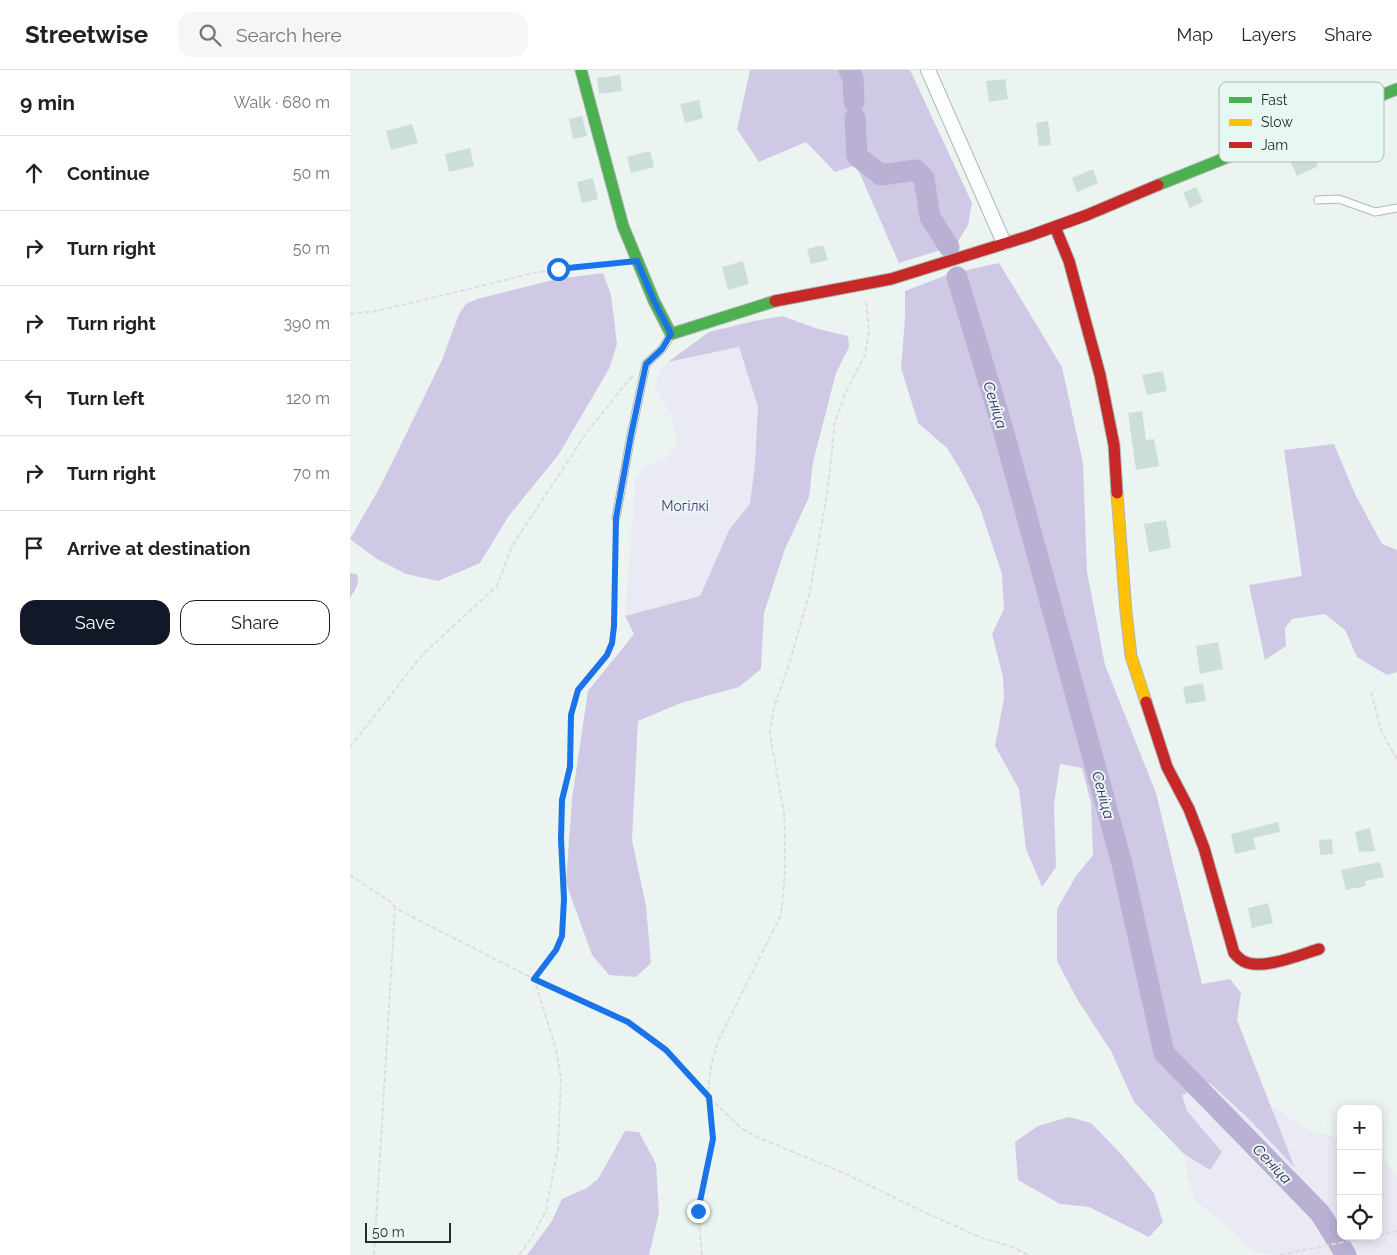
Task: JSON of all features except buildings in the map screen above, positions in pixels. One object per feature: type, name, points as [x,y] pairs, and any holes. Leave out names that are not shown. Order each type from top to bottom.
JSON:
[{"type":"street","points":[[581,70],[623,226],[654,301],[671,334],[707,324],[772,301],[807,293],[864,286],[891,279],[1055,227],[1103,209],[1219,160]]},
{"type":"street","points":[[928,70],[1004,243]]},
{"type":"street","points":[[1384,94],[1397,89]]},
{"type":"street","points":[[1055,227],[1069,261],[1100,375],[1114,446],[1131,656],[1167,767],[1189,809],[1204,848],[1234,953],[1242,961],[1251,963],[1278,961],[1319,949]]},
{"type":"lane","points":[[1318,200],[1339,199],[1375,212],[1397,208]]},
{"type":"lane","points":[[616,518],[646,364],[662,349],[671,334]]},
{"type":"path","points":[[350,314],[377,311],[507,279],[558,269],[637,261]]},
{"type":"path","points":[[702,1255],[698,1211],[713,1139],[708,1088],[712,1061],[719,1039],[781,915],[785,874],[784,813],[770,734],[774,707],[788,668],[810,591],[828,488],[835,421],[846,392],[865,355],[869,331],[864,286]]},
{"type":"path","points":[[350,747],[423,654],[497,586],[512,546],[585,435],[626,383],[646,364]]},
{"type":"path","points":[[534,979],[556,950],[562,936],[564,899],[561,839],[562,800],[570,767],[571,715],[578,690],[607,655],[612,643],[616,518]]},
{"type":"path","points":[[1371,692],[1382,733],[1397,758]]},
{"type":"path","points":[[350,875],[392,903],[396,908],[534,979],[628,1022],[666,1050],[709,1097],[741,1128],[755,1136],[846,1174],[982,1238],[1010,1246],[1029,1255]]},
{"type":"path","points":[[374,1255],[396,908]]},
{"type":"path","points":[[519,1255],[546,1210],[558,1148],[561,1078],[556,1049],[534,979]]},
{"type":"path","points":[[1382,1234],[1397,1231]]},
{"type":"path","points":[[1280,1255],[1354,1240]]},
{"type":"green space","name":"Могілкі","points":[[739,347],[758,407],[755,463],[750,505],[729,530],[699,596],[625,616],[636,480],[644,467],[666,459],[678,443],[670,412],[655,388],[659,371],[668,362]]},
{"type":"green space","points":[[1164,1053],[1214,1064],[1305,1129],[1337,1138],[1337,1240],[1382,1240],[1382,1155],[1397,1177],[1397,1255],[1276,1255],[1254,1252],[1222,1222],[1196,1202],[1178,1138]]},
{"type":"shaded area","points":[[750,70],[910,70],[972,203],[968,225],[956,245],[899,263],[856,165],[835,172],[806,142],[759,162],[737,129]]},
{"type":"shaded area","points":[[999,263],[1062,367],[1083,463],[1087,572],[1105,665],[1156,793],[1202,984],[1230,979],[1241,993],[1237,1020],[1295,1168],[1250,1120],[1210,1083],[1182,1095],[1187,1111],[1222,1152],[1210,1170],[1184,1154],[1134,1102],[1111,1051],[1077,999],[1057,961],[1057,909],[1076,876],[1093,855],[1091,803],[1082,768],[1060,764],[1054,805],[1056,867],[1042,887],[1026,849],[1019,789],[995,746],[1004,698],[1003,677],[992,634],[1004,609],[1002,574],[980,508],[947,448],[918,423],[901,368],[905,291],[949,274]]},
{"type":"shaded area","points":[[603,273],[611,295],[617,344],[609,369],[559,454],[508,517],[480,563],[438,581],[406,574],[377,559],[350,539],[380,487],[442,360],[459,314],[466,304],[477,299],[556,279]]},
{"type":"shaded area","points":[[782,316],[818,329],[848,336],[849,347],[836,373],[813,462],[809,497],[785,549],[764,613],[761,669],[739,687],[681,703],[638,721],[632,840],[646,906],[651,963],[636,977],[609,975],[592,955],[566,883],[572,799],[588,691],[634,634],[625,616],[700,596],[729,530],[750,504],[755,463],[758,407],[739,347],[668,362],[709,332]]},
{"type":"shaded area","points":[[1334,444],[1355,494],[1382,544],[1397,550],[1397,672],[1387,675],[1357,657],[1345,630],[1325,614],[1292,619],[1285,628],[1286,646],[1265,660],[1249,585],[1302,576],[1284,450]]},
{"type":"shaded area","points":[[350,573],[357,574],[358,580],[350,598]]},
{"type":"shaded area","points":[[1069,1117],[1091,1123],[1121,1154],[1154,1193],[1163,1222],[1149,1237],[1089,1207],[1060,1204],[1018,1180],[1015,1142],[1038,1126]]},
{"type":"shaded area","points":[[625,1131],[639,1132],[656,1164],[659,1213],[649,1255],[527,1255],[552,1221],[562,1199],[587,1188],[598,1179]]},
{"type":"waterway","name":"Сеніца","points":[[849,70],[853,78],[854,102]]},
{"type":"waterway","name":"Сеніца","points":[[855,118],[857,156],[881,175],[916,170],[924,178],[930,217],[949,247]]},
{"type":"waterway","name":"Сеніца","points":[[957,277],[1002,426],[1122,864],[1164,1053],[1320,1213],[1346,1255]]},
{"type":"traffic: fast","points":[[581,70],[623,226],[654,301],[671,334],[775,301]]},
{"type":"traffic: fast","points":[[1384,94],[1397,89]]},
{"type":"traffic: fast","points":[[1158,185],[1219,160]]},
{"type":"traffic: slow","points":[[1117,493],[1131,656],[1146,702]]},
{"type":"traffic: jam","points":[[775,301],[891,279],[1029,236],[1087,215],[1158,185]]},
{"type":"traffic: jam","points":[[1055,227],[1069,261],[1100,375],[1114,445],[1117,493]]},
{"type":"traffic: jam","points":[[1146,702],[1167,767],[1189,809],[1204,848],[1234,953],[1243,961],[1251,964],[1260,964],[1281,961],[1319,949]]},
{"type":"route","points":[[558,269],[637,261],[671,334],[662,349],[646,364],[631,435],[616,518],[612,643],[607,655],[578,690],[571,715],[570,767],[562,800],[561,839],[564,899],[562,936],[556,950],[534,979],[628,1022],[666,1050],[709,1097],[713,1139],[698,1211]]}]
